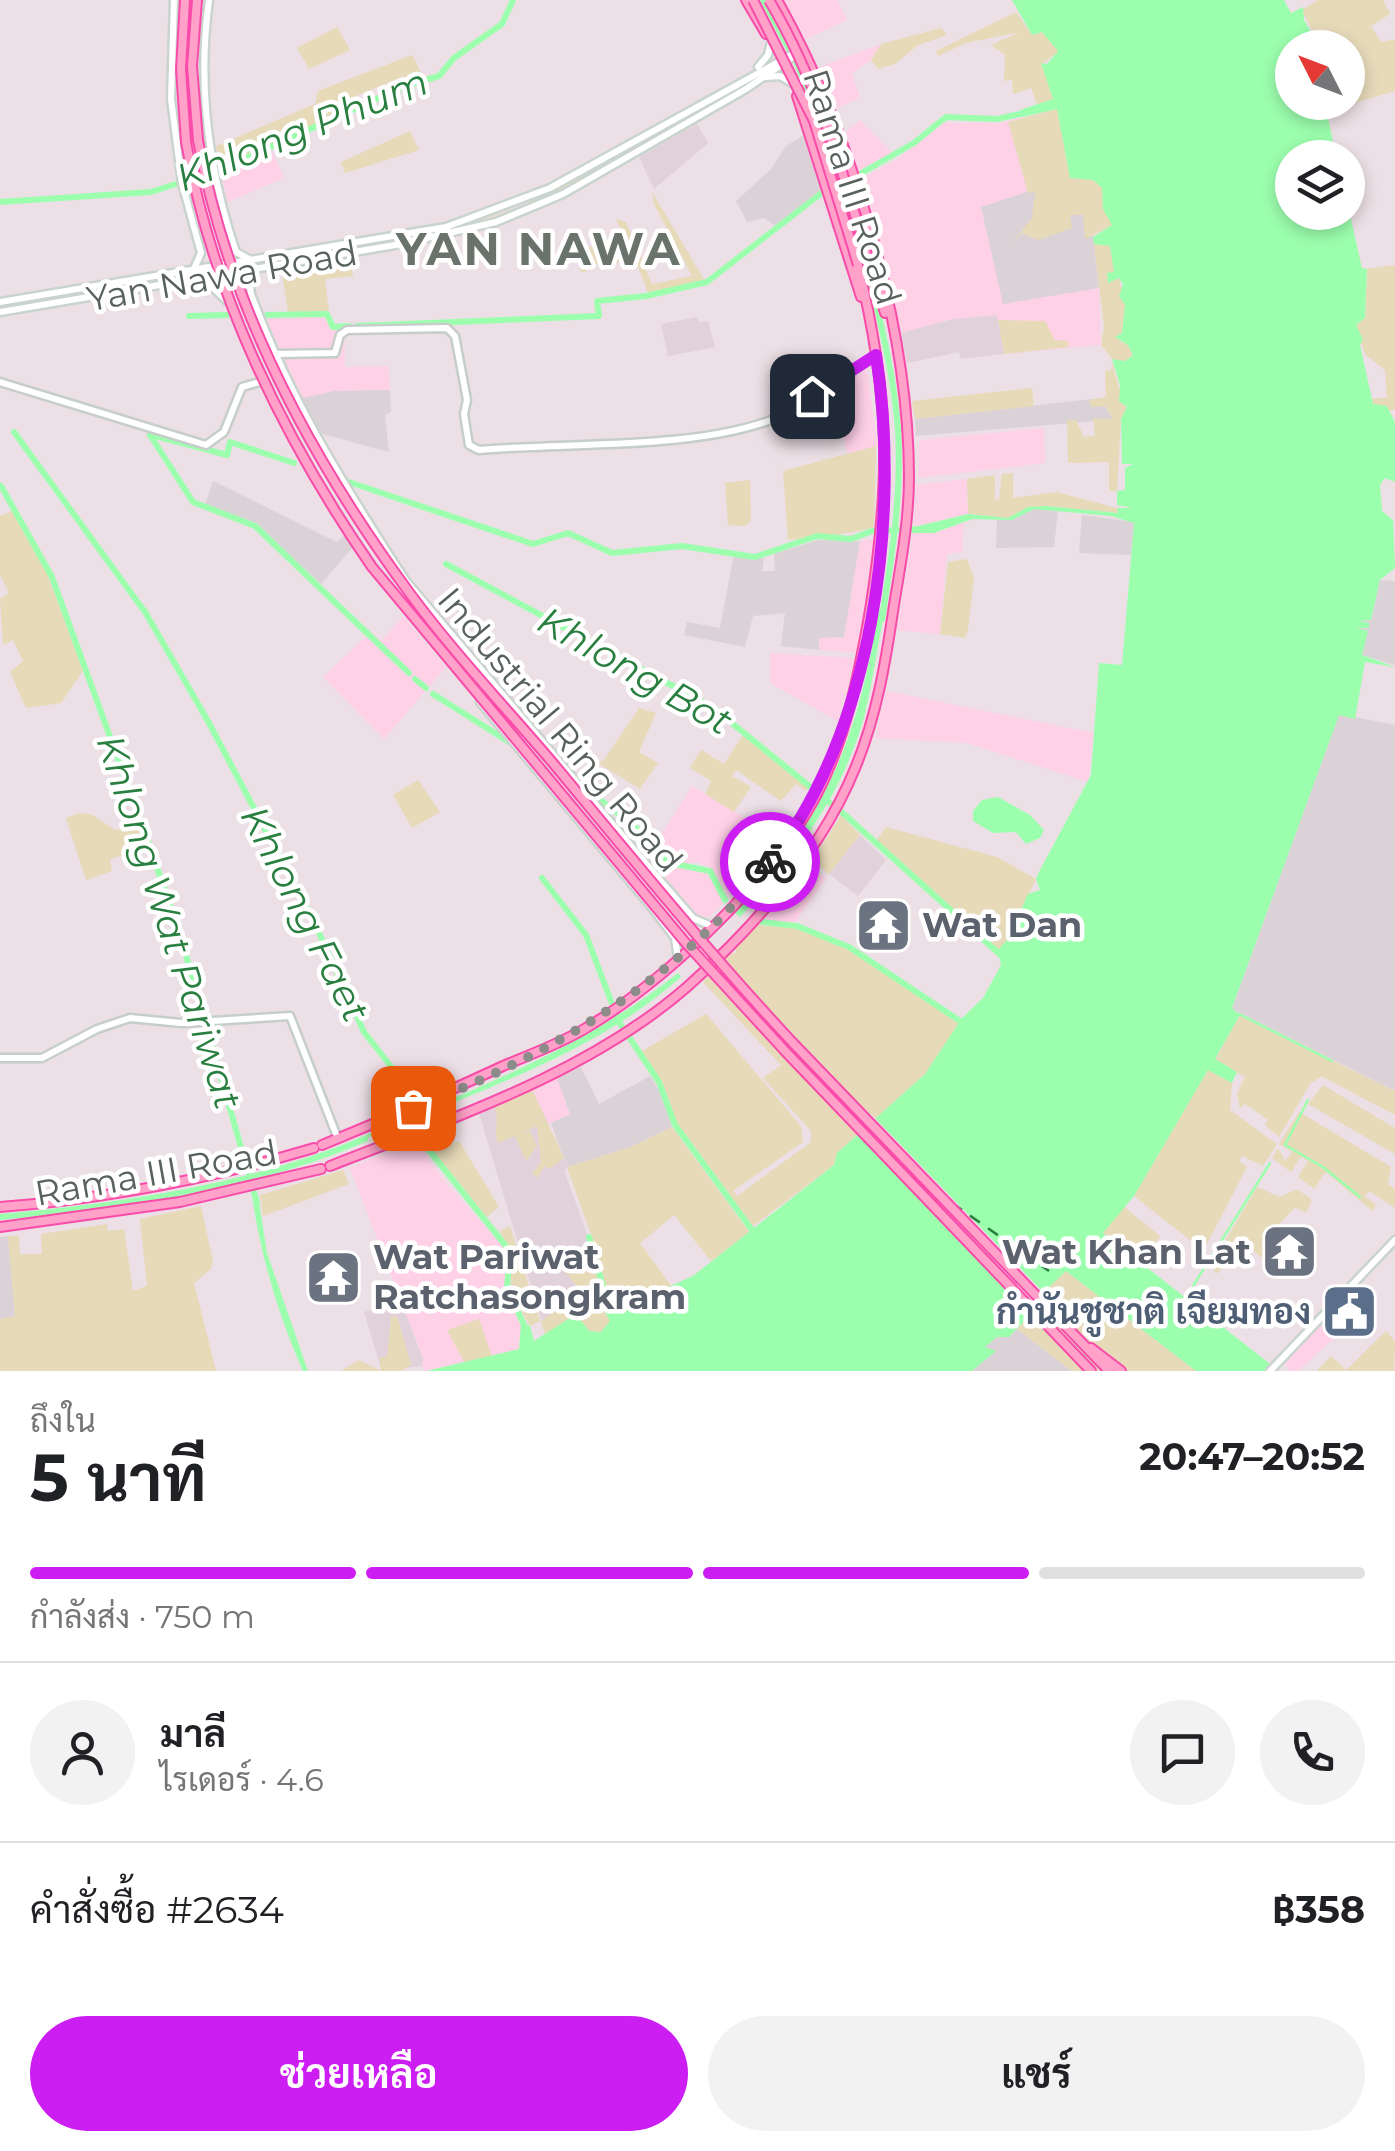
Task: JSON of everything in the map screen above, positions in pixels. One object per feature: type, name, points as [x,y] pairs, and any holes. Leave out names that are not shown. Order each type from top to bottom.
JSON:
[{"type":"main road","points":[[174,0],[169,66],[182,182],[201,253],[193,272]]},
{"type":"main road","name":"Industrial Ring Road","points":[[185,0],[180,69],[186,142],[202,222],[250,345],[310,470],[372,567],[718,978],[1088,1371]]},
{"type":"main road","name":"Industrial Ring Road","points":[[196,0],[192,66],[198,140],[223,242],[302,425],[356,516],[413,597],[740,986],[1108,1371]]},
{"type":"main road","points":[[208,0],[204,75],[213,171],[236,252],[251,260]]},
{"type":"main road","name":"Rama III Road","points":[[750,0],[771,42],[785,60],[803,108],[874,340]]},
{"type":"main road","name":"Rama III Road","points":[[0,1208],[246,1168],[318,1147],[568,1038],[614,1010],[678,960],[764,870],[815,797],[856,686],[884,524],[888,457],[874,340],[858,265],[814,120],[750,0]]},
{"type":"main road","name":"Rama III Road","points":[[769,0],[795,48],[831,134],[890,326]]},
{"type":"main road","name":"Rama III Road","points":[[0,1227],[253,1188],[325,1168],[574,1063],[625,1033],[685,988],[805,858],[856,768],[874,712],[905,537],[905,407],[890,326],[847,159],[825,100],[777,0]]},
{"type":"main road","points":[[754,72],[768,55],[771,42]]},
{"type":"main road","name":"Yan Nawa Road","points":[[2,308],[482,216],[537,194],[754,72],[799,52]]},
{"type":"main road","name":"Yan Nawa Road","points":[[2,308],[204,279],[486,226],[543,204],[763,78],[785,60]]},
{"type":"main road","points":[[763,78],[780,76],[792,84]]},
{"type":"main road","points":[[803,108],[812,98],[825,100]]},
{"type":"main road","points":[[604,157],[640,141],[646,143],[643,148]]},
{"type":"main road","points":[[195,232],[202,240],[214,241],[228,228]]},
{"type":"main road","name":"Industrial Ring Road","points":[[256,270],[248,286],[301,410],[375,536],[462,646],[670,892],[693,918],[711,926]]},
{"type":"main road","name":"Industrial Ring Road","points":[[204,279],[222,292],[238,320],[302,460],[360,553],[675,938],[678,960]]},
{"type":"main road","points":[[238,320],[244,308],[258,312]]},
{"type":"main road","points":[[277,354],[335,352],[340,336],[347,330],[452,330],[467,400],[464,416],[469,445],[479,450],[691,436],[754,426],[785,414],[876,355]]},
{"type":"main road","points":[[0,382],[206,445],[221,438],[242,386],[263,381]]},
{"type":"main road","points":[[446,661],[444,653],[448,647],[462,646]]},
{"type":"main road","points":[[652,909],[666,911],[672,900],[670,892]]},
{"type":"main road","points":[[0,1058],[42,1058],[97,1028],[130,1018],[210,1023],[290,1016],[338,1139]]},
{"type":"main road","points":[[1270,1371],[1395,1240]]},
{"type":"main road","points":[[1076,1337],[1121,1371]]},
{"type":"shaded area","points":[[783,0],[837,0],[847,20],[806,39]]},
{"type":"shaded area","points":[[1012,0],[1284,0],[1291,13],[1303,7],[1310,30],[1275,30],[1275,120],[1328,120],[1333,140],[1275,140],[1275,230],[1353,230],[1362,268],[1367,269],[1365,318],[1356,325],[1363,339],[1360,345],[1373,404],[1387,406],[1395,422],[1395,482],[1385,478],[1380,485],[1382,511],[1393,520],[1395,568],[1380,580],[1371,620],[1359,621],[1369,623],[1369,628],[1356,628],[1368,631],[1362,655],[1395,667],[1365,662],[1355,719],[1339,715],[1232,1008],[1240,1015],[1215,1059],[1237,1072],[1232,1083],[1208,1070],[1134,1196],[1103,1233],[1279,1371],[1196,1371],[1066,1271],[1047,1289],[1051,1292],[1039,1306],[1031,1301],[1023,1310],[1032,1313],[1009,1337],[997,1337],[985,1347],[996,1351],[972,1371],[426,1371],[519,1349],[521,1323],[530,1326],[534,1341],[576,1314],[589,1331],[601,1332],[610,1321],[597,1299],[600,1296],[621,1308],[693,1276],[834,1165],[837,1153],[925,1074],[962,1018],[983,998],[1001,965],[998,950],[1008,939],[1028,894],[1040,890],[1036,879],[1091,775],[1099,663],[1122,665],[1134,523],[1111,516],[1034,509],[1012,520],[972,519],[934,533],[913,533],[914,527],[968,514],[1008,518],[1028,507],[1118,513],[1117,508],[1133,508],[1117,505],[1117,491],[1125,490],[1125,468],[1133,464],[1122,464],[1121,419],[1127,407],[1119,401],[1120,385],[1112,359],[1125,361],[1133,355],[1128,345],[1115,337],[1122,333],[1125,305],[1119,296],[1123,285],[1119,278],[1108,283],[1107,273],[1114,272],[1110,246],[1094,244],[1093,237],[1112,225],[1103,209],[1102,188],[1093,180],[1070,178],[1057,109],[1022,117],[1020,110],[1053,99],[1041,63],[1047,64],[1058,51],[1042,32],[1032,35]]},
{"type":"shaded area","points":[[1318,0],[1383,0],[1390,14],[1371,26],[1381,42],[1395,39],[1395,91],[1365,100],[1365,30],[1312,30],[1302,10]]},
{"type":"shaded area","points":[[1016,12],[1032,35],[1042,32],[1059,51],[1042,64],[1053,99],[1037,105],[1031,88],[1013,94],[1012,80],[1004,81],[1005,55],[991,45],[1020,32],[966,43],[938,56],[936,51]]},
{"type":"shaded area","points":[[337,27],[350,50],[309,69],[297,48]]},
{"type":"shaded area","points":[[941,28],[947,35],[918,45],[895,64],[878,69],[871,60],[881,44]]},
{"type":"shaded area","points":[[881,44],[871,60],[852,73],[860,98],[837,108],[820,67]]},
{"type":"shaded area","points":[[412,55],[425,80],[406,83],[404,76],[356,96],[357,106],[220,167],[216,146],[315,104],[318,91]]},
{"type":"shaded area","points":[[1057,109],[1070,178],[1093,180],[1103,188],[1103,209],[1113,225],[1085,239],[1083,215],[1070,215],[1072,228],[1038,240],[1022,233],[1012,243],[1032,218],[1035,192],[1028,193],[1008,122]]},
{"type":"shaded area","points":[[1022,117],[1053,187],[981,207],[1003,303],[1099,288],[1101,345],[1004,354],[997,315],[953,319],[901,333],[857,181],[895,161],[943,123],[1000,123]]},
{"type":"shaded area","points":[[860,120],[892,153],[857,171],[846,132]]},
{"type":"shaded area","points":[[697,124],[708,143],[654,189],[639,157]]},
{"type":"shaded area","points":[[410,131],[419,150],[345,173],[341,162]]},
{"type":"shaded area","points":[[803,136],[821,191],[777,227],[764,218],[747,222],[736,201],[771,169],[786,146]]},
{"type":"shaded area","points":[[271,149],[284,178],[228,202],[220,172]]},
{"type":"shaded area","points":[[608,163],[549,197],[446,232],[15,305],[456,227],[519,207]]},
{"type":"shaded area","points":[[1070,178],[1093,237],[1099,288],[1003,304],[981,207]]},
{"type":"shaded area","points":[[652,192],[705,281],[648,293],[636,261],[586,265],[586,272],[581,272],[578,251],[624,236],[616,219],[626,222],[652,284],[692,276],[654,204]]},
{"type":"shaded area","points":[[1103,242],[1110,246],[1123,293],[1125,316],[1118,340],[1128,345],[1133,355],[1125,361],[1112,359],[1101,345],[1104,327],[1094,244]]},
{"type":"shaded area","points":[[350,261],[353,276],[325,279],[329,312],[288,313],[282,273]]},
{"type":"shaded area","points":[[1395,265],[1395,409],[1390,411],[1373,404],[1372,399],[1387,397],[1385,370],[1365,354],[1356,325],[1365,318],[1367,269]]},
{"type":"shaded area","points":[[326,315],[329,328],[344,328],[345,367],[388,366],[390,390],[335,391],[302,398],[265,316]]},
{"type":"shaded area","points":[[997,315],[1004,354],[961,359],[959,352],[907,363],[901,333],[953,319]]},
{"type":"shaded area","points":[[697,317],[699,322],[708,321],[715,347],[668,356],[661,324]]},
{"type":"shaded area","points":[[998,320],[1045,321],[1055,340],[1068,341],[1069,347],[1004,354]]},
{"type":"shaded area","points":[[1112,363],[1127,413],[1121,419],[1117,491],[1109,491],[1109,462],[1068,463],[1067,420],[1076,420],[1084,437],[1095,435],[1093,419],[1113,419],[1105,406],[1091,407],[1089,400],[1106,397],[1105,371],[1111,370]]},
{"type":"shaded area","points":[[867,369],[878,446],[848,454],[830,392]]},
{"type":"shaded area","points":[[1032,388],[1034,406],[915,419],[912,401]]},
{"type":"shaded area","points":[[390,390],[391,412],[385,415],[389,452],[319,433],[302,398],[335,391]]},
{"type":"shaded area","points":[[1119,396],[1121,419],[916,436],[915,419]]},
{"type":"shaded area","points":[[1044,428],[1045,463],[918,478],[919,440]]},
{"type":"shaded area","points":[[876,446],[874,527],[788,540],[783,471]]},
{"type":"shaded area","points":[[1013,473],[1013,498],[1056,492],[1117,508],[1119,513],[1046,506],[1028,507],[1008,518],[968,514],[967,479],[995,475],[995,499],[999,500],[1002,474]]},
{"type":"shaded area","points":[[967,479],[968,514],[914,527],[916,485]]},
{"type":"shaded area","points":[[750,480],[751,521],[745,526],[728,525],[725,483]]},
{"type":"shaded area","points":[[213,481],[337,542],[345,535],[352,548],[321,584],[257,525],[205,505]]},
{"type":"shaded area","points":[[1034,509],[1058,511],[1054,547],[996,548],[997,520],[1012,520]]},
{"type":"shaded area","points":[[12,511],[47,573],[83,671],[61,703],[26,708],[10,672],[23,661],[13,640],[3,645],[0,599],[9,593],[0,575],[0,516]]},
{"type":"shaded area","points":[[1082,515],[1134,522],[1131,555],[1079,553]]},
{"type":"shaded area","points":[[964,522],[962,552],[947,554],[940,634],[897,630],[913,533],[934,533]]},
{"type":"shaded area","points":[[877,539],[859,653],[819,650],[818,638],[844,637],[860,541]]},
{"type":"shaded area","points":[[818,540],[860,541],[844,637],[819,638],[819,650],[781,646],[785,613],[753,616],[745,647],[684,635],[687,622],[720,628],[734,554],[764,558],[762,571],[775,571],[774,554]]},
{"type":"shaded area","points":[[967,559],[974,578],[968,630],[965,638],[940,634],[948,562]]},
{"type":"shaded area","points":[[1380,580],[1395,581],[1395,665],[1362,655],[1355,628],[1356,624],[1368,627],[1359,620],[1371,620]]},
{"type":"shaded area","points":[[879,610],[885,611],[867,704],[843,773],[798,849],[740,917],[735,913],[794,842],[834,774],[860,700]]},
{"type":"shaded area","points":[[403,616],[446,667],[384,739],[323,677],[371,632],[382,641]]},
{"type":"shaded area","points":[[770,653],[855,658],[838,721],[770,683]]},
{"type":"shaded area","points":[[886,691],[1094,733],[1088,782],[967,743],[875,738]]},
{"type":"shaded area","points":[[639,708],[656,713],[639,752],[658,763],[640,789],[601,765],[580,777],[577,773],[604,760]]},
{"type":"shaded area","points":[[1339,714],[1395,725],[1395,1091],[1232,1009]]},
{"type":"shaded area","points":[[744,733],[808,788],[806,791],[796,784],[781,801],[736,770],[732,776],[751,787],[734,812],[705,794],[711,781],[690,768],[701,750],[724,764]]},
{"type":"shaded area","points":[[418,780],[440,812],[412,828],[393,795]]},
{"type":"shaded area","points":[[692,786],[779,839],[728,897],[713,870],[698,862],[681,864],[672,860],[657,841]]},
{"type":"shaded area","points":[[998,797],[1030,815],[1044,830],[1040,838],[1026,844],[1016,832],[993,833],[973,821],[973,811],[982,800]]},
{"type":"shaded area","points":[[80,813],[93,815],[115,830],[145,824],[152,848],[110,859],[112,871],[86,880],[66,818]]},
{"type":"shaded area","points":[[841,815],[860,835],[829,874],[812,861]]},
{"type":"shaded area","points":[[886,827],[997,857],[1036,879],[1006,943],[998,950],[875,842]]},
{"type":"shaded area","points":[[860,835],[886,860],[858,896],[829,874]]},
{"type":"shaded area","points":[[662,861],[676,868],[698,867],[713,880],[723,903],[709,917],[699,917],[656,866]]},
{"type":"shaded area","points":[[809,865],[826,878],[795,922],[775,924],[762,920]]},
{"type":"shaded area","points":[[756,925],[794,928],[838,944],[959,1024],[925,1074],[837,1153],[834,1165],[753,1226],[675,1120],[666,1091],[642,1051],[706,1014],[801,1126],[803,1142],[733,1191],[737,1196],[811,1142],[811,1131],[763,1078],[781,1065],[703,982],[731,953],[737,953],[734,948]]},
{"type":"shaded area","points":[[678,973],[681,977],[645,1006],[567,1053],[358,1142],[357,1139],[564,1047]]},
{"type":"shaded area","points":[[1240,1015],[1395,1091],[1395,1115],[1321,1076],[1310,1084],[1279,1137],[1265,1125],[1268,1120],[1245,1104],[1240,1109],[1237,1093],[1245,1077],[1215,1060]]},
{"type":"shaded area","points":[[581,1067],[599,1104],[650,1076],[664,1098],[672,1127],[631,1147],[567,1167],[551,1123],[570,1114],[557,1078]]},
{"type":"shaded area","points":[[1208,1069],[1232,1083],[1230,1110],[1277,1144],[1263,1166],[1242,1156],[1239,1161],[1247,1167],[1206,1246],[1200,1248],[1134,1196]]},
{"type":"shaded area","points":[[557,1078],[570,1115],[548,1124],[532,1089]]},
{"type":"shaded area","points":[[1323,1085],[1395,1128],[1395,1154],[1308,1104]]},
{"type":"shaded area","points":[[532,1089],[567,1167],[564,1170],[591,1245],[594,1275],[570,1318],[546,1336],[479,1113]]},
{"type":"shaded area","points":[[532,1089],[564,1158],[549,1169],[545,1166],[537,1178],[532,1174],[541,1162],[537,1126],[522,1133],[530,1131],[537,1146],[526,1161],[515,1136],[498,1143],[494,1106]]},
{"type":"shaded area","points":[[1299,1112],[1391,1167],[1388,1184],[1395,1189],[1395,1208],[1369,1191],[1365,1196],[1376,1205],[1372,1211],[1326,1172],[1314,1189],[1298,1177],[1308,1161],[1301,1157],[1291,1172],[1272,1158],[1278,1148],[1285,1161],[1292,1152],[1279,1144]]},
{"type":"shaded area","points":[[672,1127],[749,1232],[711,1261],[674,1215],[640,1243],[672,1287],[620,1308],[597,1300],[610,1321],[601,1332],[589,1331],[576,1315],[546,1336],[541,1321],[581,1291],[565,1272],[568,1256],[592,1258],[591,1235],[567,1167],[631,1147]]},
{"type":"shaded area","points":[[415,1140],[445,1182],[509,1252],[505,1293],[521,1323],[519,1349],[425,1371],[422,1366],[423,1358],[350,1168]]},
{"type":"shaded area","points":[[459,1141],[499,1207],[487,1217],[433,1151]]},
{"type":"shaded area","points":[[343,1170],[349,1184],[263,1216],[260,1195]]},
{"type":"shaded area","points":[[1257,1187],[1280,1197],[1297,1189],[1312,1200],[1306,1213],[1295,1207],[1261,1244],[1274,1255],[1266,1262],[1247,1245],[1216,1274],[1212,1263]]},
{"type":"shaded area","points":[[258,1195],[267,1253],[308,1371],[303,1371],[272,1285],[252,1196]]},
{"type":"shaded area","points":[[201,1206],[213,1261],[211,1269],[194,1283],[216,1371],[0,1371],[0,1319],[15,1316],[8,1236],[19,1236],[20,1254],[42,1254],[41,1234],[107,1224],[108,1231],[124,1229],[133,1291],[147,1286],[140,1219]]},
{"type":"shaded area","points":[[1124,1207],[1160,1236],[1143,1265],[1102,1233]]},
{"type":"shaded area","points":[[510,1226],[540,1321],[530,1326],[511,1292],[511,1249],[499,1231]]},
{"type":"shaded area","points":[[8,1236],[15,1316],[0,1319],[0,1237]]},
{"type":"shaded area","points":[[1066,1271],[1196,1371],[1072,1371],[1017,1329],[1032,1313],[1022,1311],[1051,1292],[1046,1289]]},
{"type":"shaded area","points":[[1353,1296],[1374,1319],[1364,1328],[1355,1319],[1298,1371],[1290,1371],[1283,1361]]},
{"type":"shaded area","points":[[401,1301],[423,1359],[422,1366],[382,1371],[364,1312]]},
{"type":"shaded area","points":[[397,1316],[411,1365],[401,1371],[381,1371],[379,1358],[387,1356],[391,1317]]},
{"type":"shaded area","points":[[479,1319],[492,1356],[464,1362],[447,1330]]},
{"type":"shaded area","points":[[1017,1329],[1072,1371],[972,1371],[989,1352],[984,1348],[997,1336],[1009,1337]]},
{"type":"shaded area","points":[[1386,1331],[1395,1341],[1394,1371],[1317,1371],[1331,1356],[1346,1370]]},
{"type":"shaded area","points":[[359,1360],[381,1371],[341,1371]]},
{"type":"pier","points":[[871,1114],[1051,1300],[1036,1310],[1034,1318],[853,1130]]},
{"type":"waterway","name":"Khlong Phum","points":[[0,202],[151,192],[222,169],[405,86],[439,76],[454,58],[502,24],[513,0]]},
{"type":"waterway","points":[[763,0],[797,64],[831,149]]},
{"type":"waterway","points":[[858,175],[914,143],[946,117],[997,119],[1029,112]]},
{"type":"waterway","points":[[839,175],[883,332],[898,429],[893,548],[882,619]]},
{"type":"waterway","points":[[357,326],[599,316],[597,301],[646,296],[707,282],[823,192]]},
{"type":"waterway","points":[[267,315],[327,314],[333,327],[349,326]]},
{"type":"waterway","points":[[189,316],[227,315]]},
{"type":"waterway","name":"Khlong Faet","points":[[14,432],[142,608]]},
{"type":"waterway","points":[[150,435],[193,502],[255,526],[409,673]]},
{"type":"waterway","points":[[152,435],[227,455],[230,442],[294,463]]},
{"type":"waterway","points":[[346,481],[533,544],[568,533],[612,553],[682,546],[755,557],[817,536],[851,539],[872,531],[919,529]]},
{"type":"waterway","name":"Khlong Wat Pariwat","points":[[1,486],[52,577],[150,847],[181,938],[257,1203]]},
{"type":"waterway","name":"Khlong Bot","points":[[446,564],[712,707],[845,815],[1005,959]]},
{"type":"waterway","name":"Khlong Faet","points":[[144,610],[209,723],[314,922],[364,1032],[400,1078],[420,1139],[510,1251],[507,1288],[525,1327]]},
{"type":"waterway","points":[[415,679],[426,688]]},
{"type":"waterway","points":[[433,694],[509,742]]},
{"type":"waterway","points":[[598,798],[650,839],[670,863],[710,871],[725,900]]},
{"type":"waterway","points":[[542,878],[586,935],[619,1022],[659,1082],[675,1125],[755,1234]]},
{"type":"waterway","points":[[762,922],[797,926],[849,947],[966,1025]]},
{"type":"waterway","points":[[1239,1014],[1332,1061]]},
{"type":"waterway","points":[[1308,1100],[1285,1145],[1323,1167],[1360,1197]]},
{"type":"waterway","points":[[0,1217],[186,1192],[278,1170],[365,1139]]},
{"type":"waterway","points":[[1193,1286],[1270,1163]]},
{"type":"waterway","points":[[589,1237],[609,1307]]},
{"type":"ferry route","points":[[864,1141],[871,1146]]},
{"type":"ferry route","points":[[903,1168],[921,1181]]},
{"type":"ferry route","points":[[952,1203],[1049,1271]]},
{"type":"way so far","points":[[413,1108],[568,1038],[630,999],[678,960],[770,862]]},
{"type":"place","name":"Wat Dan","points":[[883,925]]},
{"type":"place","name":"Wat Khan Lat","points":[[1290,1252]]},
{"type":"place","name":"Wat Pariwat Ratchasongkram","points":[[334,1277]]},
{"type":"place","name":"กำนันชูชาติ เจียมทอง","points":[[1350,1312]]},
{"type":"district","name":"YAN NAWA","points":[[539,249]]},
{"type":"route","points":[[770,862],[815,797],[840,742],[862,656],[884,524],[888,457],[876,355],[812,396]]}]
